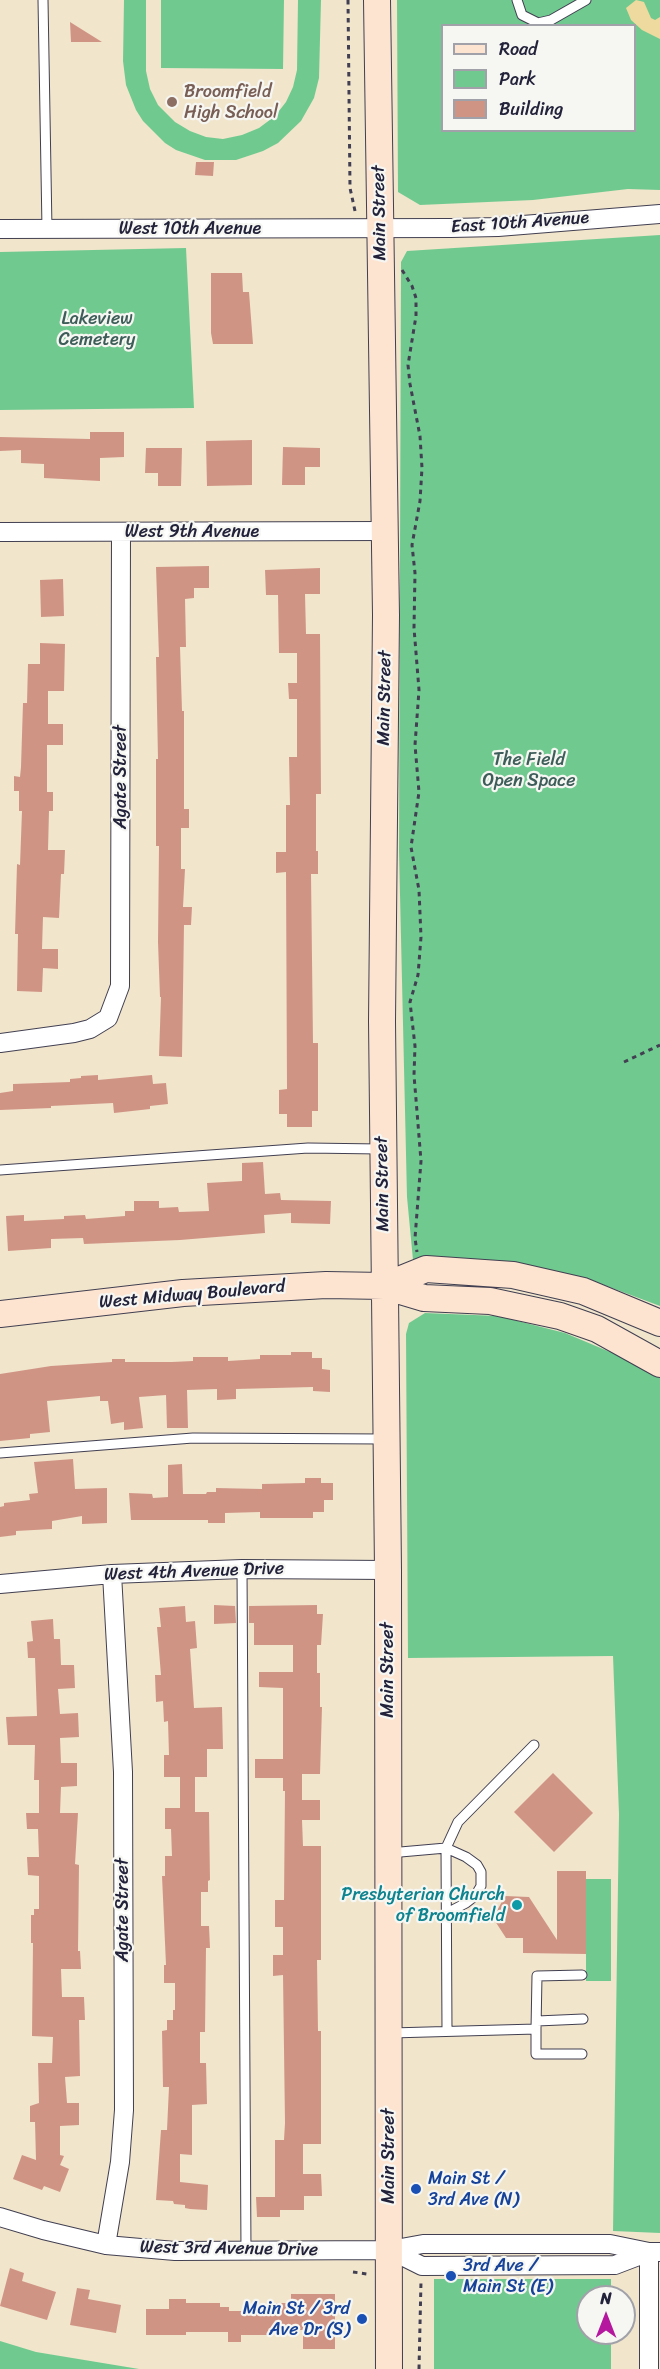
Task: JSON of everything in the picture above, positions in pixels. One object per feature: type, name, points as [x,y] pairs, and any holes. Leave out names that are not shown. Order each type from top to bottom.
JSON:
[{"type":"main road","name":"Main Street","points":[[377,0],[369,228],[380,256],[386,615],[382,1021],[388,1569],[389,2369]]},
{"type":"main road","points":[[384,1286],[426,1269],[513,1275],[583,1291],[660,1323]]},
{"type":"main road","name":"West Midway Boulevard","points":[[0,1314],[183,1293],[326,1285],[384,1286]]},
{"type":"main road","points":[[384,1286],[424,1298],[490,1301],[560,1316],[597,1329],[660,1364]]},
{"type":"street","name":"East 10th Avenue","points":[[369,228],[498,227],[660,214]]},
{"type":"street","name":"West 10th Avenue","points":[[0,229],[369,228]]},
{"type":"street","name":"West 9th Avenue","points":[[0,532],[385,531]]},
{"type":"street","name":"Agate Street","points":[[0,1043],[90,1029],[96,1023],[108,1018],[120,987],[122,952],[121,532]]},
{"type":"street","name":"West 4th Avenue Drive","points":[[0,1584],[112,1574],[242,1569],[388,1569]]},
{"type":"street","name":"Agate Street","points":[[106,2245],[120,2162],[124,2110],[123,1772],[112,1574]]},
{"type":"street","name":"West 3rd Avenue Drive","points":[[0,2217],[106,2245],[176,2252],[390,2250]]},
{"type":"street","points":[[390,2250],[422,2266],[615,2265],[654,2252],[650,2369]]},
{"type":"lane","points":[[42,0],[47,229]]},
{"type":"lane","points":[[517,0],[522,15],[538,23],[551,20],[586,0]]},
{"type":"lane","points":[[0,1170],[308,1148],[383,1149]]},
{"type":"lane","points":[[0,1453],[193,1438],[386,1439]]},
{"type":"lane","points":[[242,1569],[246,2251]]},
{"type":"lane","points":[[447,2031],[446,1848],[458,1822],[534,1745]]},
{"type":"lane","points":[[388,1853],[446,1848],[477,1864],[481,1872],[481,1886],[475,1896],[447,1913]]},
{"type":"lane","points":[[582,1975],[537,1976],[536,2055],[582,2054]]},
{"type":"lane","points":[[389,2032],[447,2031],[536,2025],[583,2019]]},
{"type":"path","points":[[348,0],[350,188],[369,228]]},
{"type":"path","points":[[380,256],[400,267],[412,286],[416,298],[416,316],[408,365],[420,435],[422,468],[420,501],[412,544],[414,628],[419,690],[415,745],[419,792],[411,847],[419,890],[421,937],[418,975],[410,1002],[415,1046],[414,1075],[421,1161],[416,1215],[416,1256]]},
{"type":"path","points":[[624,1062],[660,1046]]},
{"type":"path","points":[[353,2272],[367,2274]]},
{"type":"path","points":[[419,2369],[421,2279],[424,2277]]},
{"type":"green space","points":[[124,0],[146,0],[146,71],[150,89],[158,105],[175,122],[190,131],[206,137],[223,139],[259,128],[275,116],[286,102],[297,70],[298,0],[321,0],[319,78],[314,98],[301,121],[278,143],[236,160],[205,160],[176,150],[165,143],[143,121],[126,85],[123,61]]},
{"type":"green space","points":[[161,0],[284,0],[283,69],[161,68]]},
{"type":"green space","points":[[397,0],[660,0],[660,190],[628,189],[533,200],[420,205],[398,192]]},
{"type":"green space","name":"The Field Open Space","points":[[660,235],[660,1306],[588,1279],[509,1264],[413,1260],[407,1197],[399,851],[401,262],[407,251]]},
{"type":"green space","name":"Lakeview Cemetery","points":[[186,248],[194,408],[0,410],[0,252]]},
{"type":"green space","points":[[425,1313],[498,1316],[565,1333],[641,1365],[660,1378],[660,2233],[613,2231],[619,1814],[613,1656],[408,1658],[406,1334],[409,1323]]},
{"type":"green space","points":[[586,1879],[611,1879],[611,1981],[586,1981]]},
{"type":"green space","points":[[434,2279],[611,2279],[611,2285],[576,2285],[576,2345],[611,2345],[611,2369],[434,2369]]},
{"type":"green space","points":[[0,2341],[36,2352],[139,2369],[0,2369]]},
{"type":"sand","points":[[636,0],[644,2],[651,18],[655,20],[660,17],[660,39],[642,30],[631,20],[626,8]]},
{"type":"building","points":[[70,22],[102,42],[71,42]]},
{"type":"building","points":[[196,162],[214,162],[213,176],[195,175]]},
{"type":"building","points":[[211,273],[242,273],[243,292],[249,292],[253,344],[213,344]]},
{"type":"building","points":[[90,432],[124,432],[124,457],[100,458],[100,481],[44,478],[44,464],[21,463],[21,450],[0,451],[0,437],[90,439]]},
{"type":"building","points":[[252,440],[252,485],[207,486],[206,441]]},
{"type":"building","points":[[283,447],[320,448],[320,467],[305,467],[305,485],[282,485]]},
{"type":"building","points":[[146,448],[182,448],[181,486],[158,486],[158,473],[145,473]]},
{"type":"building","points":[[209,566],[209,588],[194,588],[194,598],[185,599],[186,647],[180,647],[182,711],[184,711],[184,809],[189,809],[189,828],[181,828],[181,869],[185,869],[183,907],[192,907],[191,925],[184,925],[182,1057],[159,1056],[161,997],[158,942],[159,846],[156,846],[156,759],[158,759],[156,657],[159,657],[156,567]]},
{"type":"building","points":[[320,568],[320,594],[305,594],[306,634],[320,634],[321,794],[316,794],[318,874],[311,874],[313,1043],[318,1043],[318,1111],[312,1111],[312,1127],[287,1127],[287,1114],[279,1114],[279,1090],[287,1089],[286,872],[276,873],[276,852],[286,852],[286,805],[290,805],[289,757],[297,757],[297,699],[289,699],[288,683],[297,683],[297,653],[279,653],[278,595],[266,595],[265,570]]},
{"type":"building","points":[[63,579],[64,616],[41,617],[40,580]]},
{"type":"building","points":[[40,643],[65,644],[64,691],[48,691],[48,724],[63,724],[63,745],[47,745],[47,792],[53,792],[53,811],[49,811],[48,850],[65,850],[64,874],[61,874],[59,918],[43,917],[42,949],[58,949],[58,969],[43,968],[42,992],[17,991],[18,934],[15,934],[17,864],[20,865],[22,811],[19,811],[19,791],[14,791],[14,776],[20,777],[23,703],[27,703],[28,664],[40,664]]},
{"type":"building","points":[[98,1075],[98,1080],[152,1075],[153,1084],[166,1083],[168,1104],[150,1106],[150,1109],[114,1113],[113,1103],[0,1110],[0,1093],[13,1091],[13,1084],[70,1082],[70,1079],[81,1078],[81,1076]]},
{"type":"building","points":[[263,1162],[265,1194],[280,1193],[281,1200],[331,1201],[330,1224],[291,1223],[291,1213],[264,1215],[265,1233],[180,1240],[84,1244],[83,1238],[51,1239],[51,1248],[8,1251],[6,1216],[24,1215],[24,1221],[64,1219],[64,1216],[85,1215],[86,1219],[125,1216],[125,1211],[134,1211],[134,1201],[159,1201],[159,1208],[178,1207],[179,1212],[209,1211],[207,1183],[242,1181],[242,1163]]},
{"type":"building","points":[[291,1352],[312,1352],[312,1358],[322,1358],[322,1369],[330,1370],[330,1392],[313,1391],[313,1387],[236,1389],[236,1399],[217,1400],[217,1389],[187,1390],[188,1428],[167,1428],[166,1395],[139,1397],[143,1428],[124,1430],[124,1422],[111,1424],[108,1401],[100,1401],[100,1396],[47,1401],[50,1432],[30,1434],[30,1438],[0,1441],[0,1374],[51,1366],[112,1362],[112,1359],[125,1359],[125,1362],[172,1362],[193,1361],[193,1357],[228,1357],[228,1361],[260,1359],[260,1355],[291,1355]]},
{"type":"building","points":[[73,1459],[75,1489],[107,1488],[107,1523],[82,1524],[82,1516],[52,1521],[52,1529],[16,1531],[16,1535],[0,1537],[0,1507],[4,1506],[4,1503],[30,1500],[29,1494],[38,1493],[34,1462]]},
{"type":"building","points":[[182,1464],[183,1494],[206,1494],[216,1492],[216,1488],[262,1489],[262,1484],[305,1483],[305,1478],[321,1478],[321,1483],[333,1483],[333,1500],[324,1500],[324,1512],[313,1512],[313,1518],[260,1518],[260,1512],[225,1513],[225,1523],[208,1523],[208,1520],[131,1520],[129,1493],[152,1494],[153,1498],[168,1497],[168,1465]]},
{"type":"building","points":[[214,1605],[235,1606],[236,1623],[214,1624]]},
{"type":"building","points":[[317,1605],[317,1614],[323,1614],[321,1645],[317,1645],[317,1673],[320,1673],[320,1707],[322,1707],[320,1774],[302,1774],[302,1800],[320,1800],[320,1820],[302,1820],[303,1846],[321,1846],[321,1960],[317,1960],[318,2031],[321,2031],[321,2144],[303,2144],[303,2174],[321,2174],[322,2196],[304,2196],[304,2210],[280,2210],[280,2217],[257,2217],[256,2197],[275,2197],[275,2140],[284,2140],[285,2123],[283,1975],[273,1976],[273,1955],[283,1955],[283,1927],[275,1927],[275,1900],[284,1900],[285,1791],[283,1791],[283,1778],[255,1778],[255,1759],[283,1759],[283,1688],[259,1687],[259,1672],[293,1672],[293,1645],[254,1645],[254,1623],[249,1623],[249,1606]]},
{"type":"building","points":[[185,1606],[186,1622],[195,1621],[197,1648],[190,1649],[194,1708],[222,1707],[223,1749],[207,1749],[207,1777],[195,1777],[195,1812],[209,1812],[210,1880],[208,1881],[208,1892],[201,1892],[201,1926],[209,1926],[210,1948],[206,1948],[205,2032],[200,2032],[200,2063],[206,2063],[207,2104],[192,2105],[192,2155],[180,2154],[180,2182],[208,2185],[207,2210],[185,2208],[185,2205],[174,2204],[173,2201],[156,2200],[161,2130],[167,2130],[169,2087],[163,2087],[162,2031],[167,2030],[167,2020],[173,2020],[173,2010],[175,2010],[175,1983],[164,1983],[164,1965],[166,1965],[162,1876],[165,1876],[165,1856],[172,1856],[171,1829],[165,1829],[165,1808],[180,1808],[180,1777],[164,1777],[164,1755],[169,1755],[168,1721],[164,1722],[163,1701],[156,1702],[155,1675],[161,1675],[157,1627],[161,1627],[159,1608]]},
{"type":"building","points":[[53,1619],[54,1639],[60,1639],[61,1665],[74,1665],[75,1688],[58,1689],[60,1714],[78,1713],[79,1737],[60,1738],[61,1763],[77,1763],[77,1786],[61,1787],[60,1813],[78,1813],[75,1864],[79,1865],[78,1951],[80,1951],[81,1969],[61,1969],[62,1997],[84,1997],[85,2020],[79,2020],[80,2076],[65,2077],[67,2103],[79,2103],[79,2125],[60,2126],[60,2155],[64,2156],[60,2165],[69,2169],[60,2192],[44,2186],[42,2190],[13,2179],[22,2155],[36,2160],[35,2122],[30,2122],[30,2106],[39,2103],[38,2063],[52,2063],[53,2037],[32,2036],[31,1915],[34,1915],[34,1909],[39,1909],[39,1876],[28,1875],[27,1857],[39,1857],[38,1829],[27,1829],[26,1813],[39,1813],[39,1780],[34,1780],[35,1745],[8,1745],[6,1717],[37,1716],[35,1658],[28,1658],[27,1642],[33,1641],[31,1621]]},
{"type":"building","points":[[553,1773],[593,1813],[554,1852],[514,1812]]},
{"type":"building","name":"Presbyterian Church of Broomfield","points":[[557,1871],[586,1871],[586,1954],[523,1953],[523,1938],[506,1938],[493,1918],[505,1896],[529,1897],[557,1940]]},
{"type":"building","points":[[10,2268],[24,2273],[22,2281],[56,2292],[47,2320],[0,2306]]},
{"type":"building","points":[[77,2288],[90,2290],[88,2299],[121,2305],[116,2333],[70,2325]]},
{"type":"building","points":[[291,2294],[335,2294],[335,2349],[303,2349],[303,2330],[271,2330],[271,2335],[241,2335],[241,2342],[228,2342],[228,2332],[146,2335],[146,2309],[169,2309],[169,2299],[186,2299],[186,2303],[220,2303],[220,2307],[229,2307],[229,2311],[268,2311],[268,2303],[291,2303]]},
{"type":"place","name":"Broomfield High School","points":[[172,102]]},
{"type":"place","name":"Presbyterian Church of Broomfield","points":[[517,1905]]},
{"type":"place","name":"Main St / 3rd Ave (N)","points":[[416,2189]]},
{"type":"place","name":"3rd Ave / Main St (E)","points":[[451,2276]]},
{"type":"place","name":"Main St / 3rd Ave Dr (S)","points":[[362,2319]]}]
